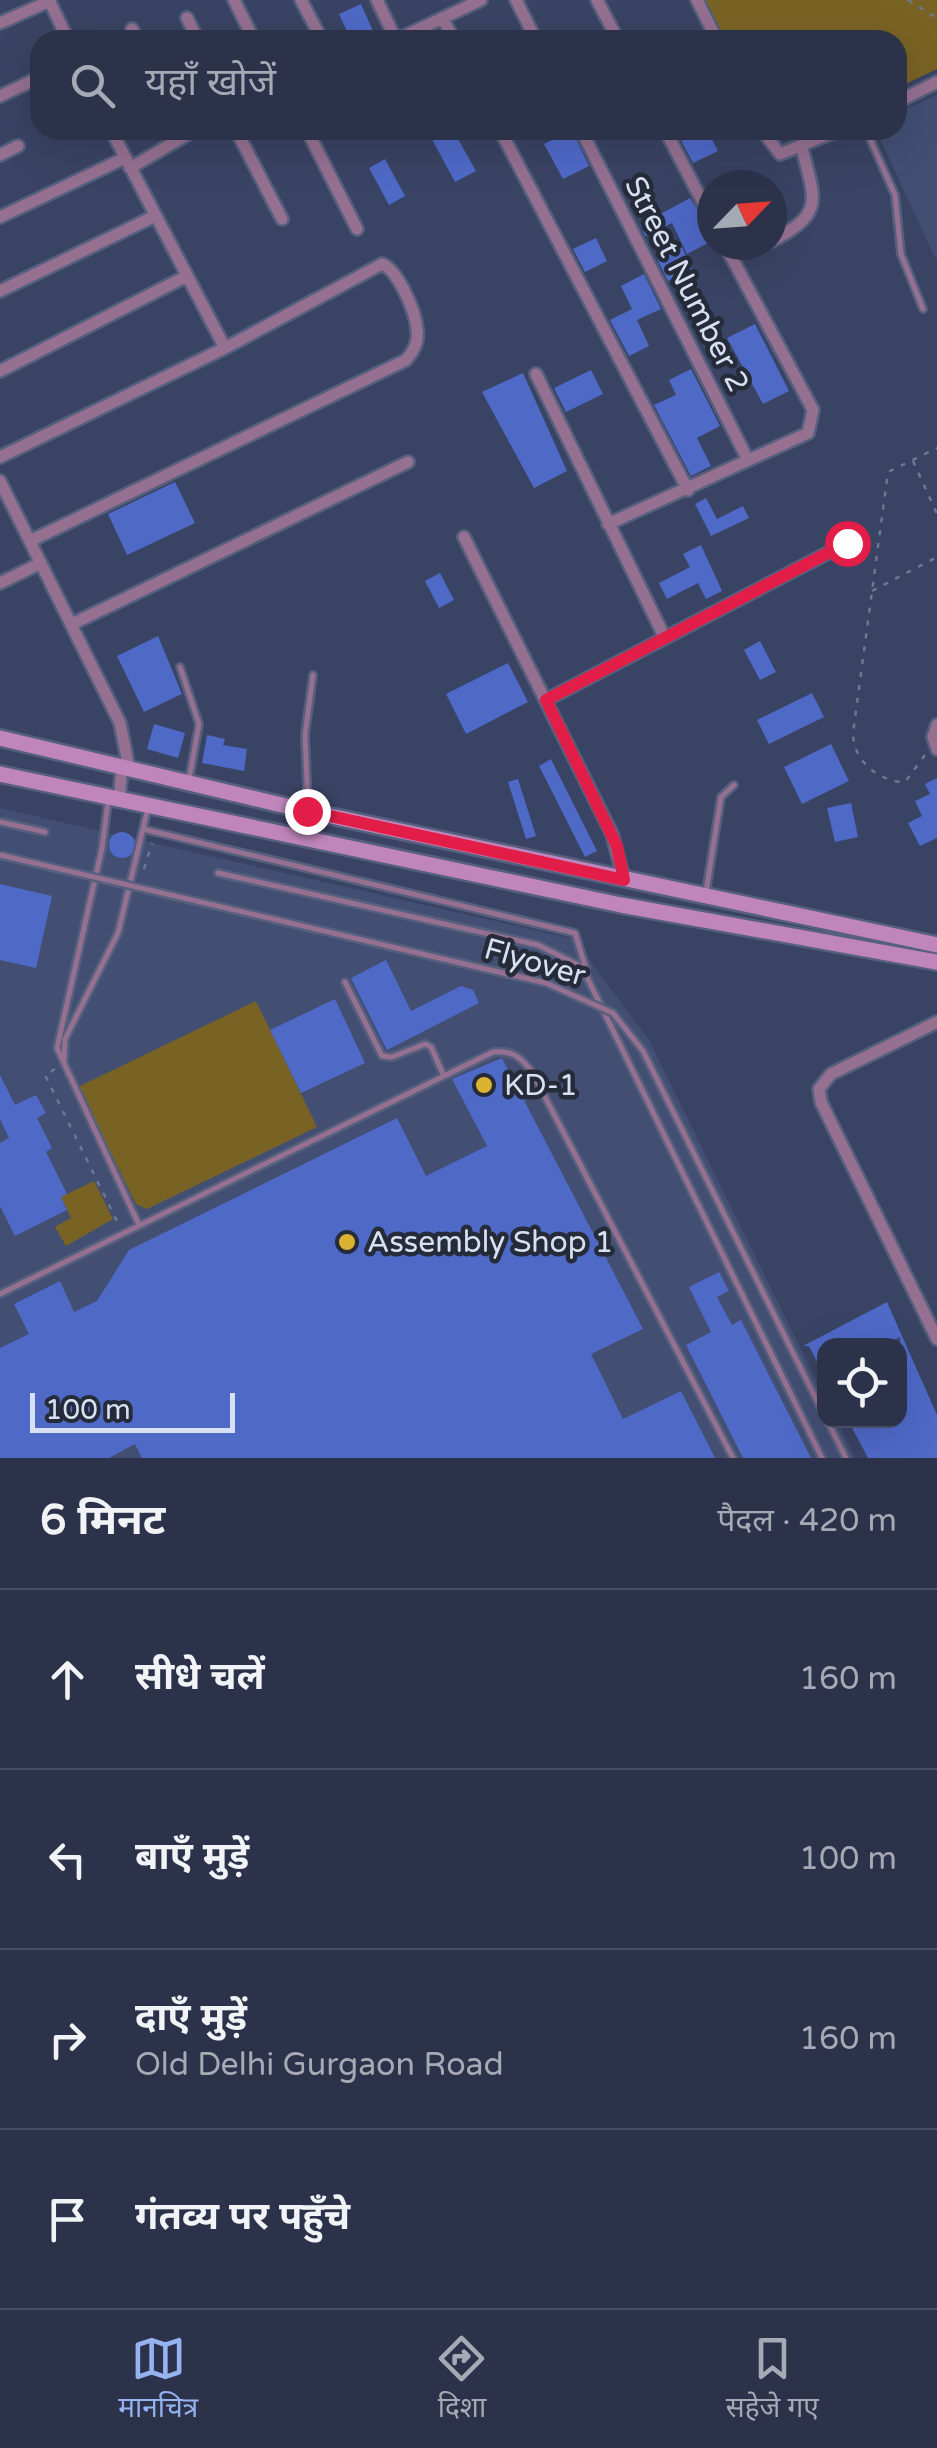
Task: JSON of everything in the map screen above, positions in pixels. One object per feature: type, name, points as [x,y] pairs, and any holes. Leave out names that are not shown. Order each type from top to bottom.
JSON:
[{"type":"main road","points":[[0,738],[307,811],[937,945]]},
{"type":"main road","points":[[0,774],[148,808],[666,913],[937,962]]},
{"type":"main road","points":[[666,913],[670,888]]},
{"type":"street","points":[[234,0],[249,30]]},
{"type":"street","points":[[300,0],[316,30]]},
{"type":"street","points":[[377,0],[391,30]]},
{"type":"street","points":[[418,30],[481,0]]},
{"type":"street","points":[[516,0],[531,30]]},
{"type":"street","points":[[597,0],[613,30]]},
{"type":"street","points":[[697,0],[712,30]]},
{"type":"street","points":[[0,23],[49,1],[63,30]]},
{"type":"street","points":[[187,18],[193,30]]},
{"type":"street","points":[[442,19],[448,30]]},
{"type":"street","points":[[0,96],[30,82]]},
{"type":"street","points":[[907,97],[937,82]]},
{"type":"street","points":[[117,140],[225,348]]},
{"type":"street","points":[[0,217],[128,163],[171,140]]},
{"type":"street","points":[[241,140],[282,220]]},
{"type":"street","points":[[312,140],[358,229]]},
{"type":"street","points":[[505,140],[688,490]]},
{"type":"street","name":"Street Number 2","points":[[586,140],[748,460]]},
{"type":"street","points":[[670,140],[697,191]]},
{"type":"street","points":[[770,140],[780,154],[818,140]]},
{"type":"street","points":[[0,155],[18,146]]},
{"type":"street","points":[[787,233],[804,223],[814,203],[802,148]]},
{"type":"street","points":[[0,291],[155,216]]},
{"type":"street","points":[[608,524],[808,433],[813,410],[733,260]]},
{"type":"street","points":[[0,456],[225,348],[382,264],[393,271],[418,332],[414,351],[406,360],[30,541]]},
{"type":"street","points":[[0,371],[187,276]]},
{"type":"street","points":[[536,374],[665,638]]},
{"type":"street","points":[[72,624],[408,462]]},
{"type":"street","points":[[0,481],[5,502],[30,541],[78,637],[116,735],[122,766],[114,800]]},
{"type":"street","points":[[464,537],[617,846],[624,880]]},
{"type":"street","points":[[546,700],[847,543]]},
{"type":"street","points":[[0,584],[41,563]]},
{"type":"street","points":[[937,1022],[831,1074],[819,1089],[820,1102],[937,1338]]},
{"type":"lane","points":[[870,140],[894,196],[901,254],[923,309]]},
{"type":"lane","points":[[180,667],[199,724],[188,783]]},
{"type":"lane","points":[[307,811],[305,734],[312,675]]},
{"type":"lane","points":[[706,895],[718,808],[721,797],[734,785]]},
{"type":"lane","points":[[114,800],[57,1048],[139,1225]]},
{"type":"lane","points":[[64,1063],[63,1048],[70,1027],[118,933],[148,808]]},
{"type":"lane","points":[[0,822],[45,832]]},
{"type":"lane","points":[[143,829],[576,933],[587,972],[822,1458]]},
{"type":"lane","name":"Flyover","points":[[0,855],[546,983],[612,1013],[642,1051],[817,1400]]},
{"type":"lane","points":[[218,873],[538,945],[569,956],[587,972]]},
{"type":"lane","points":[[345,982],[382,1056],[392,1058],[425,1044],[444,1074]]},
{"type":"lane","points":[[0,1294],[444,1074],[493,1052],[506,1051],[523,1060],[733,1458]]},
{"type":"lane","name":"Flyover","points":[[831,1428],[846,1458]]},
{"type":"path","points":[[908,0],[937,18]]},
{"type":"path","points":[[936,737],[918,770],[905,782],[889,782],[855,750],[870,592],[888,472],[937,448]]},
{"type":"path","points":[[912,459],[937,514]]},
{"type":"path","points":[[870,592],[937,557]]},
{"type":"path","points":[[140,881],[155,832]]},
{"type":"path","points":[[64,1063],[45,1075],[118,1221],[113,1229]]},
{"type":"shaded area","points":[[701,0],[937,0],[937,69],[907,83],[907,30],[717,30]]},
{"type":"shaded area","points":[[937,95],[937,262],[881,140],[907,140],[907,108]]},
{"type":"shaded area","points":[[0,808],[574,939],[649,1040],[817,1382],[817,1428],[840,1428],[855,1458],[0,1458]]},
{"type":"shaded area","points":[[256,1001],[317,1127],[147,1209],[136,1204],[78,1087]]},
{"type":"shaded area","points":[[94,1181],[113,1219],[66,1246],[55,1227],[71,1218],[61,1197]]},
{"type":"building","points":[[361,4],[373,30],[346,30],[339,14]]},
{"type":"building","points":[[432,140],[459,140],[476,171],[455,182]]},
{"type":"building","points":[[577,140],[589,166],[563,179],[544,144]]},
{"type":"building","points":[[681,140],[712,140],[718,151],[693,163]]},
{"type":"building","points":[[385,159],[405,196],[389,205],[369,168]]},
{"type":"building","points":[[690,198],[697,209],[697,249],[687,254],[672,223],[645,236],[640,225]]},
{"type":"building","points":[[596,238],[607,261],[585,272],[573,249]]},
{"type":"building","points":[[682,247],[692,269],[668,281],[657,259]]},
{"type":"building","points":[[644,274],[661,309],[637,320],[649,346],[629,356],[610,320],[632,309],[621,286]]},
{"type":"building","points":[[755,324],[789,391],[763,404],[727,338]]},
{"type":"building","points":[[691,369],[720,426],[697,438],[711,466],[691,476],[654,405],[676,395],[669,380]]},
{"type":"building","points":[[591,370],[603,394],[566,412],[554,388]]},
{"type":"building","points":[[523,373],[567,471],[534,488],[482,392]]},
{"type":"building","points":[[175,482],[195,523],[127,555],[108,514]]},
{"type":"building","points":[[706,498],[717,519],[743,506],[749,518],[711,536],[695,504]]},
{"type":"building","points":[[701,545],[722,591],[706,599],[698,583],[667,599],[659,583],[690,567],[683,554]]},
{"type":"building","points":[[440,573],[454,600],[439,608],[425,581]]},
{"type":"building","points":[[158,636],[182,694],[144,712],[117,656]]},
{"type":"building","points":[[760,641],[776,672],[760,680],[744,650]]},
{"type":"building","points":[[508,663],[528,702],[466,734],[446,694]]},
{"type":"building","points":[[812,693],[824,717],[769,744],[757,720]]},
{"type":"building","points":[[154,724],[185,733],[178,758],[147,749]]},
{"type":"building","points":[[207,735],[225,739],[223,745],[247,749],[244,771],[202,763]]},
{"type":"building","points":[[831,744],[849,781],[802,804],[784,767]]},
{"type":"building","points":[[551,759],[597,851],[585,857],[539,766]]},
{"type":"building","points":[[937,778],[937,838],[920,846],[908,823],[922,816],[915,801],[930,794],[925,784]]},
{"type":"building","points":[[518,779],[536,836],[526,839],[508,782]]},
{"type":"building","points":[[851,803],[858,837],[835,842],[827,808]]},
{"type":"building","points":[[122,832],[131,836],[135,845],[131,854],[122,858],[113,854],[109,845],[113,836]]},
{"type":"building","points":[[0,884],[52,896],[36,968],[0,960]]},
{"type":"building","points":[[386,960],[411,1011],[461,986],[473,990],[479,1003],[387,1050],[351,978]]},
{"type":"building","points":[[335,999],[365,1063],[301,1093],[270,1030]]},
{"type":"building","points":[[502,1058],[643,1329],[591,1354],[623,1419],[681,1391],[715,1458],[142,1458],[135,1444],[109,1458],[0,1458],[0,1348],[29,1334],[14,1304],[60,1281],[74,1312],[97,1301],[129,1250],[397,1118],[426,1176],[487,1146],[452,1079]]},
{"type":"building","points":[[0,1075],[15,1105],[36,1095],[46,1113],[37,1118],[52,1148],[46,1152],[67,1194],[61,1197],[67,1210],[15,1236],[0,1206],[0,1143],[9,1138],[0,1119]]},
{"type":"building","points":[[719,1272],[729,1291],[717,1297],[732,1325],[741,1320],[811,1458],[743,1458],[686,1345],[711,1332],[689,1287]]},
{"type":"building","points":[[887,1302],[903,1338],[900,1337],[818,1338]]},
{"type":"building","points":[[817,1339],[817,1362],[809,1346],[803,1346]]},
{"type":"building","points":[[907,1347],[937,1415],[937,1458],[868,1458],[852,1428],[907,1428]]},
{"type":"place","name":"KD-1","points":[[484,1085]]},
{"type":"place","name":"Assembly Shop 1","points":[[347,1242]]},
{"type":"route","points":[[307,811],[624,880],[617,846],[546,700],[847,543]]}]
